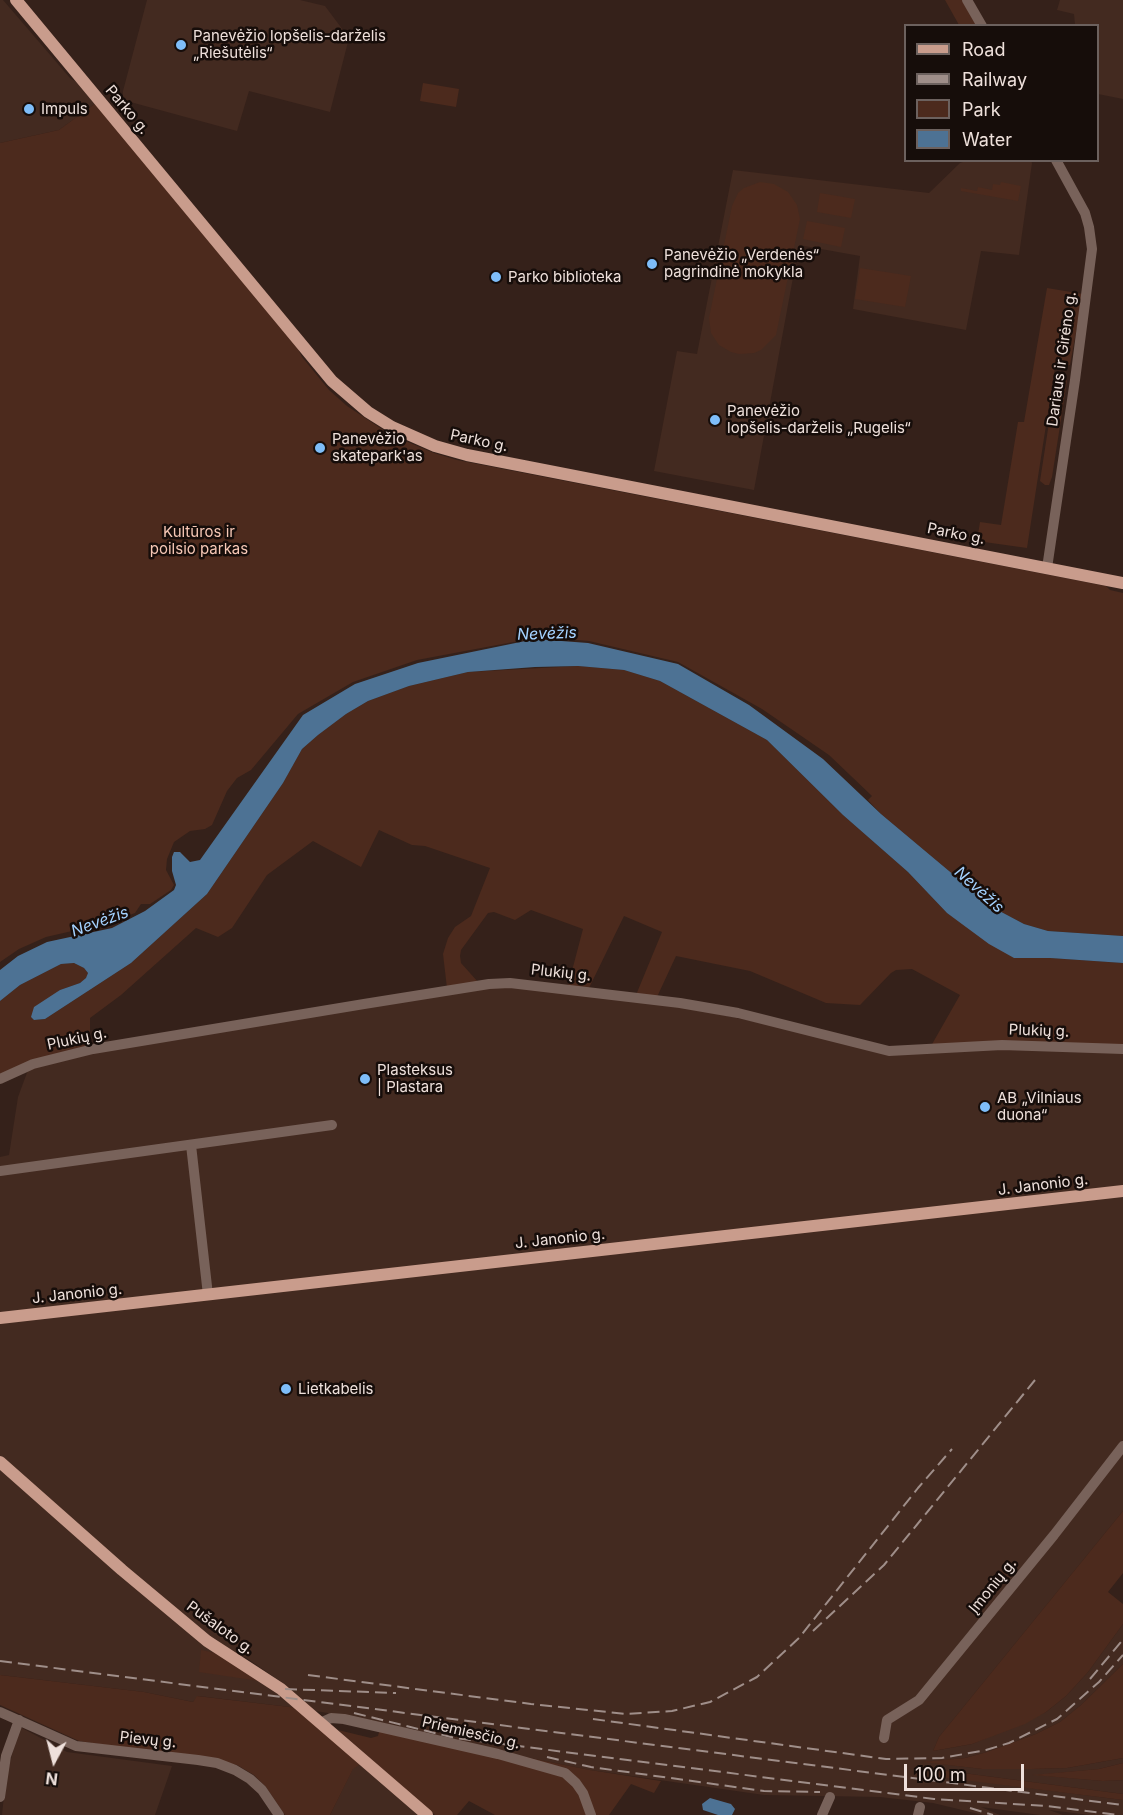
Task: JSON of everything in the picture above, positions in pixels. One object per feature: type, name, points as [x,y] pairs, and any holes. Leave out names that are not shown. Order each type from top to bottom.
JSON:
[{"type":"main road","name":"Parko g.","points":[[16,0],[332,381],[368,412],[392,427],[435,446],[467,455],[1123,583]]},
{"type":"main road","name":"J. Janonio g.","points":[[0,1318],[1123,1191]]},
{"type":"main road","name":"Pušaloto g.","points":[[0,1462],[114,1563],[207,1641],[270,1681],[427,1815]]},
{"type":"street","points":[[968,0],[981,24]]},
{"type":"street","name":"Dariaus ir Girėno g.","points":[[1047,568],[1092,249],[1085,213],[1057,162]]},
{"type":"street","name":"Plukių g.","points":[[0,1079],[33,1064],[93,1049],[489,984],[510,983],[680,1003],[726,1011],[889,1052],[1002,1045],[1123,1049]]},
{"type":"street","points":[[0,1171],[333,1125]]},
{"type":"street","points":[[191,1145],[208,1295]]},
{"type":"street","name":"Įmonių g.","points":[[884,1738],[887,1720],[919,1700],[1054,1535],[1123,1446]]},
{"type":"street","name":"Pievų g.","points":[[0,1712],[76,1746],[217,1763],[250,1779],[262,1790],[279,1815]]},
{"type":"street","name":"Priemiesčio g.","points":[[320,1723],[331,1718],[344,1719],[498,1754],[565,1773],[583,1793],[591,1815]]},
{"type":"street","points":[[0,1797],[3,1770],[19,1720]]},
{"type":"street","points":[[822,1815],[830,1797]]},
{"type":"shaded area","points":[[0,0],[3,0],[70,78],[80,84],[96,103],[59,130],[0,143]]},
{"type":"shaded area","points":[[147,0],[300,0],[325,6],[349,38],[330,112],[249,91],[237,131],[123,100],[123,91]]},
{"type":"shaded area","points":[[1060,0],[1123,0],[1123,99],[1099,94],[1099,24],[1075,24],[1074,14],[1057,10]]},
{"type":"shaded area","points":[[960,163],[1032,163],[1019,255],[981,251],[966,330],[853,309],[860,256],[799,245],[754,490],[654,471],[677,351],[697,354],[733,170],[929,193]]},
{"type":"shaded area","points":[[478,982],[589,988],[880,1047],[1123,1047],[1123,1511],[939,1737],[933,1751],[972,1744],[1046,1712],[1066,1696],[1088,1672],[1123,1624],[1123,1664],[1060,1722],[1036,1734],[965,1758],[927,1762],[982,1769],[1032,1769],[1067,1768],[1123,1758],[1123,1763],[1099,1769],[1038,1775],[1103,1781],[1123,1780],[1123,1794],[940,1770],[939,1776],[1123,1800],[1123,1815],[1090,1815],[1049,1810],[1063,1815],[1040,1815],[981,1807],[1000,1815],[983,1815],[933,1803],[880,1797],[764,1795],[590,1770],[495,1751],[347,1716],[315,1711],[287,1686],[245,1657],[201,1651],[266,1682],[298,1708],[198,1696],[193,1702],[144,1692],[0,1675],[0,1157],[9,1155],[18,1097],[31,1062]]},
{"type":"shaded area","points":[[20,1727],[67,1752],[172,1766],[155,1815],[2,1815],[6,1776]]},
{"type":"shaded area","points":[[361,1764],[419,1815],[330,1815],[353,1768]]},
{"type":"green space","points":[[945,0],[962,0],[975,24],[958,24]]},
{"type":"green space","points":[[423,83],[459,89],[456,107],[420,101]]},
{"type":"green space","name":"Kultūros ir poilsio parkas","points":[[96,103],[296,345],[302,357],[329,390],[347,406],[391,435],[457,460],[1106,586],[1110,590],[1123,593],[1123,936],[1048,931],[1024,924],[992,907],[881,814],[868,800],[872,796],[829,755],[762,709],[678,662],[589,641],[540,637],[417,660],[353,682],[298,714],[251,770],[237,778],[227,791],[212,825],[205,829],[190,831],[174,842],[167,859],[166,870],[174,885],[171,890],[150,904],[141,904],[135,913],[107,923],[46,937],[19,949],[0,962],[0,143],[59,130]]},
{"type":"green space","points":[[760,182],[774,184],[788,192],[797,205],[800,219],[776,335],[761,350],[739,354],[719,345],[711,333],[709,318],[732,206],[738,193]]},
{"type":"green space","points":[[1001,182],[1021,186],[1018,201],[961,191],[961,188],[977,191],[978,187],[992,190],[993,184],[1000,185]]},
{"type":"green space","points":[[820,193],[855,199],[851,218],[817,212]]},
{"type":"green space","points":[[807,221],[845,228],[841,247],[803,239]]},
{"type":"green space","points":[[860,268],[911,276],[905,307],[855,299]]},
{"type":"green space","points":[[1047,288],[1083,294],[1070,365],[1055,367],[1027,548],[977,541],[980,522],[1001,525],[1018,422],[1024,422]]},
{"type":"green space","points":[[1064,376],[1067,381],[1052,477],[1049,485],[1045,485],[1040,481],[1056,377]]},
{"type":"green space","points":[[578,666],[624,670],[660,681],[767,740],[843,815],[908,872],[947,913],[1014,958],[1123,963],[1123,1047],[931,1046],[960,995],[912,969],[896,970],[891,973],[860,1005],[826,1003],[750,971],[676,956],[657,997],[636,995],[662,932],[624,916],[589,988],[568,986],[583,929],[531,910],[515,920],[494,912],[488,913],[461,950],[460,956],[461,963],[478,982],[447,988],[443,954],[448,938],[455,927],[471,916],[490,868],[425,846],[412,845],[379,830],[361,867],[313,841],[267,875],[232,928],[218,937],[196,928],[121,995],[90,1018],[90,1047],[0,1075],[0,1001],[20,985],[61,964],[74,963],[84,968],[88,973],[87,978],[60,990],[31,1017],[34,1020],[45,1019],[131,963],[207,894],[283,783],[302,749],[346,714],[368,701],[409,686],[468,672]]},
{"type":"green space","points":[[1123,1511],[1123,1573],[1108,1592],[1123,1604],[1123,1624],[1088,1672],[1066,1696],[1046,1712],[1025,1724],[972,1744],[933,1751],[939,1737]]},
{"type":"green space","points":[[201,1650],[216,1653],[266,1682],[199,1672]]},
{"type":"green space","points":[[1123,1664],[1123,1758],[1067,1768],[1032,1769],[982,1769],[922,1762],[965,1758],[1036,1734],[1060,1722]]},
{"type":"green space","points":[[0,1675],[144,1692],[193,1702],[197,1696],[298,1708],[361,1764],[353,1769],[330,1815],[285,1815],[266,1787],[254,1775],[237,1765],[79,1741],[0,1705]]},
{"type":"green space","points":[[381,1724],[495,1751],[590,1770],[661,1781],[654,1793],[631,1784],[609,1815],[495,1815],[469,1801],[457,1815],[435,1815],[338,1730],[371,1738],[378,1736]]},
{"type":"green space","points":[[1123,1763],[1123,1780],[1103,1781],[1032,1775],[1099,1769]]},
{"type":"green space","points":[[940,1770],[1123,1794],[1123,1800],[939,1777]]},
{"type":"water","points":[[535,639],[588,643],[678,664],[749,705],[823,759],[881,814],[992,907],[1024,924],[1048,931],[1123,936],[1123,963],[1014,958],[989,944],[947,913],[908,872],[843,815],[767,740],[660,681],[624,670],[578,666],[535,667],[468,672],[409,686],[368,701],[346,714],[302,749],[283,783],[207,894],[131,963],[45,1019],[34,1020],[31,1017],[34,1007],[60,990],[80,983],[88,973],[84,968],[74,963],[61,964],[20,985],[0,1001],[0,970],[18,956],[47,942],[112,928],[145,911],[174,890],[176,885],[172,871],[172,857],[174,852],[180,852],[190,862],[200,860],[303,715],[355,684],[418,663]]},
{"type":"water","points":[[710,1798],[731,1804],[735,1809],[732,1815],[718,1815],[703,1810],[702,1804]]},
{"type":"railway","points":[[813,1631],[884,1565],[1035,1380]]},
{"type":"railway","points":[[308,1675],[626,1714],[672,1711],[710,1702],[757,1677],[799,1638],[918,1488],[952,1449]]},
{"type":"railway","points":[[1090,1679],[1121,1642]]},
{"type":"railway","points":[[593,1719],[886,1759],[942,1758],[986,1750],[1009,1743],[1057,1719],[1099,1682],[1123,1655]]},
{"type":"railway","points":[[0,1661],[1123,1805]]},
{"type":"railway","points":[[285,1689],[396,1693]]},
{"type":"railway","points":[[354,1713],[455,1738],[934,1799],[1046,1806],[1118,1815]]},
{"type":"railway","points":[[547,1757],[591,1767],[764,1791],[820,1792]]},
{"type":"railway","points":[[970,1808],[993,1815]]},
{"type":"place","name":"Panevėžio lopšelis-darželis „Riešutėlis“","points":[[181,45]]},
{"type":"place","name":"Impuls","points":[[29,109]]},
{"type":"place","name":"Panevėžio „Verdenės“ pagrindinė mokykla","points":[[652,264]]},
{"type":"place","name":"Parko biblioteka","points":[[496,277]]},
{"type":"place","name":"Panevėžio lopšelis-darželis „Rugelis“","points":[[715,420]]},
{"type":"place","name":"Panevėžio skatepark'as","points":[[320,448]]},
{"type":"place","name":"Plasteksus | Plastara","points":[[365,1079]]},
{"type":"place","name":"AB „Vilniaus duona“","points":[[985,1107]]},
{"type":"place","name":"Lietkabelis","points":[[286,1389]]},
{"type":"water label","name":"Nevėžis","points":[[547,634]]},
{"type":"water label","name":"Nevėžis","points":[[979,890]]},
{"type":"water label","name":"Nevėžis","points":[[100,922]]}]
